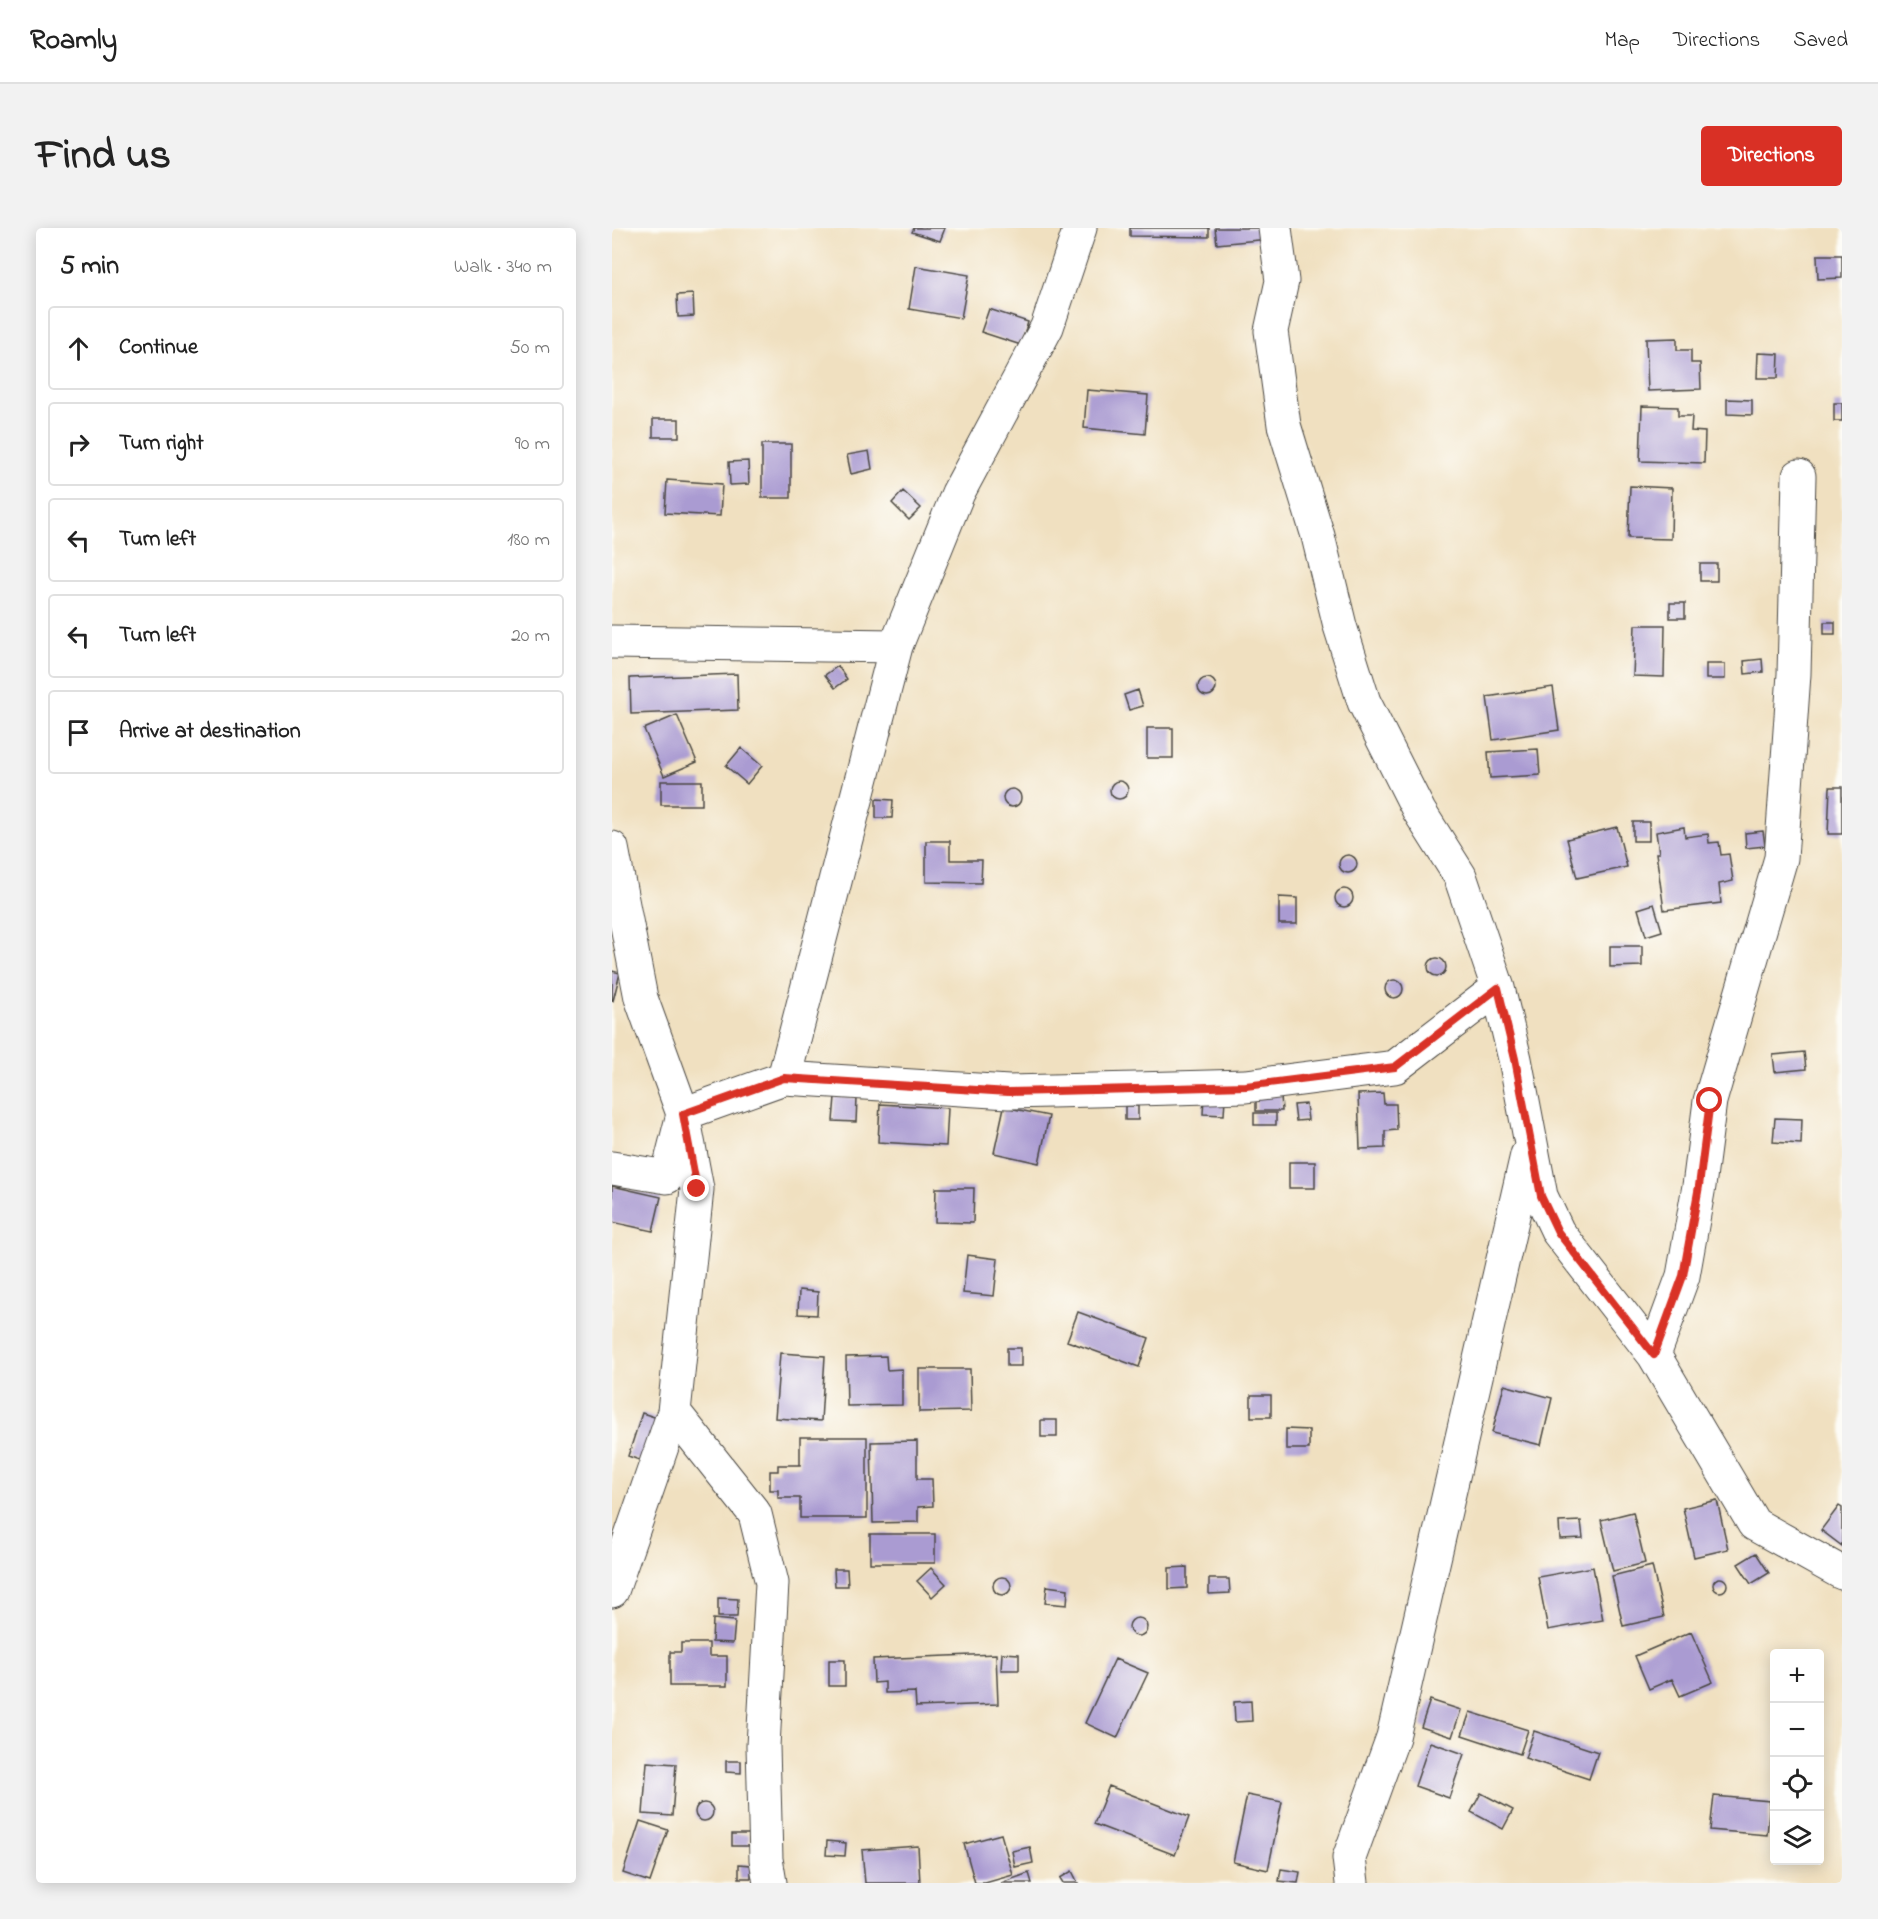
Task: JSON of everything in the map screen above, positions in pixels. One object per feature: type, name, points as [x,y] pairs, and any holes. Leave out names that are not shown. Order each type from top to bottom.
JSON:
[{"type":"street","points":[[784,1078],[896,646],[958,493],[1047,327],[1080,228]]},
{"type":"street","points":[[1275,228],[1282,282],[1271,331],[1284,425],[1318,536],[1340,626],[1364,702],[1419,812],[1460,876],[1498,988],[1541,1196],[1558,1232],[1654,1355],[1754,1524],[1842,1573]]},
{"type":"street","points":[[1654,1355],[1683,1276],[1699,1186],[1710,1101],[1782,858],[1794,674],[1798,476]]},
{"type":"street","points":[[612,642],[896,646]]},
{"type":"street","points":[[612,848],[641,998],[683,1114],[697,1189],[674,1412],[612,1591]]},
{"type":"street","points":[[683,1114],[784,1078],[1009,1092],[1257,1085],[1395,1067],[1498,988]]},
{"type":"street","points":[[612,1168],[668,1178],[683,1114]]},
{"type":"street","points":[[1352,1883],[1349,1858],[1393,1737],[1531,1140]]},
{"type":"street","points":[[674,1412],[755,1514],[772,1583],[763,1746],[766,1859],[770,1883]]},
{"type":"building","points":[[914,228],[945,228],[940,241],[912,232]]},
{"type":"building","points":[[1130,228],[1209,228],[1209,237],[1130,236]]},
{"type":"building","points":[[1215,228],[1268,228],[1269,239],[1217,244]]},
{"type":"building","points":[[1817,255],[1842,255],[1842,278],[1818,279]]},
{"type":"building","points":[[916,266],[969,275],[961,318],[909,309]]},
{"type":"building","points":[[693,294],[694,316],[678,317],[677,295]]},
{"type":"building","points":[[989,309],[1028,322],[1021,345],[981,332]]},
{"type":"building","points":[[1677,338],[1677,350],[1691,350],[1691,363],[1700,363],[1701,389],[1648,391],[1646,339]]},
{"type":"building","points":[[1758,353],[1779,354],[1778,378],[1757,378]]},
{"type":"building","points":[[1087,390],[1148,395],[1145,434],[1084,428]]},
{"type":"building","points":[[1727,399],[1752,400],[1752,415],[1727,414]]},
{"type":"building","points":[[1834,403],[1842,403],[1842,421],[1834,421]]},
{"type":"building","points":[[1642,406],[1678,407],[1678,416],[1692,416],[1691,431],[1705,432],[1704,463],[1640,461]]},
{"type":"building","points":[[653,419],[679,419],[679,437],[653,437]]},
{"type":"building","points":[[762,444],[791,444],[791,498],[762,498]]},
{"type":"building","points":[[869,451],[872,469],[851,474],[847,455]]},
{"type":"building","points":[[748,461],[749,484],[730,485],[729,462]]},
{"type":"building","points":[[667,480],[722,484],[720,516],[665,513]]},
{"type":"building","points":[[1630,486],[1672,488],[1671,539],[1628,538]]},
{"type":"building","points":[[903,491],[921,508],[909,520],[892,503]]},
{"type":"building","points":[[1700,564],[1717,564],[1717,581],[1700,581]]},
{"type":"building","points":[[1670,603],[1685,603],[1685,618],[1670,618]]},
{"type":"building","points":[[1824,622],[1835,622],[1835,634],[1824,634]]},
{"type":"building","points":[[1635,625],[1665,625],[1664,677],[1633,676]]},
{"type":"building","points":[[1762,659],[1763,672],[1745,674],[1744,661]]},
{"type":"building","points":[[1706,664],[1725,664],[1725,679],[1706,679]]},
{"type":"building","points":[[838,666],[847,679],[835,688],[825,675]]},
{"type":"building","points":[[737,674],[738,710],[631,714],[630,678]]},
{"type":"building","points":[[1207,678],[1213,681],[1216,687],[1213,693],[1207,696],[1201,693],[1198,687],[1201,681]]},
{"type":"building","points":[[1553,687],[1559,730],[1493,740],[1487,697]]},
{"type":"building","points":[[1138,690],[1143,706],[1129,710],[1124,695]]},
{"type":"building","points":[[677,715],[697,762],[664,776],[644,729]]},
{"type":"building","points":[[1147,728],[1173,728],[1173,758],[1147,758]]},
{"type":"building","points":[[741,748],[762,766],[747,784],[726,766]]},
{"type":"building","points":[[1538,749],[1540,775],[1490,778],[1488,752]]},
{"type":"building","points":[[661,781],[702,781],[702,805],[661,805]]},
{"type":"building","points":[[1119,781],[1125,784],[1128,790],[1125,796],[1119,799],[1113,796],[1110,790],[1113,784]]},
{"type":"building","points":[[1830,787],[1842,787],[1842,834],[1828,834]]},
{"type":"building","points":[[1012,789],[1018,792],[1021,798],[1018,804],[1012,807],[1006,804],[1003,798],[1006,792]]},
{"type":"building","points":[[876,799],[893,800],[892,818],[876,818]]},
{"type":"building","points":[[1633,822],[1649,822],[1649,841],[1633,841]]},
{"type":"building","points":[[1617,827],[1627,867],[1577,878],[1567,839]]},
{"type":"building","points":[[1684,827],[1685,837],[1708,834],[1709,843],[1719,842],[1721,855],[1729,854],[1733,881],[1719,884],[1721,903],[1664,910],[1656,853],[1659,853],[1656,832]]},
{"type":"building","points":[[1763,831],[1765,846],[1746,848],[1745,833]]},
{"type":"building","points":[[926,841],[950,841],[950,860],[982,860],[981,883],[926,882]]},
{"type":"building","points":[[1348,855],[1354,858],[1357,864],[1354,870],[1348,873],[1342,870],[1339,864],[1342,858]]},
{"type":"building","points":[[1344,889],[1350,892],[1353,898],[1350,904],[1344,907],[1338,904],[1335,898],[1338,892]]},
{"type":"building","points":[[1279,897],[1297,898],[1297,924],[1279,924]]},
{"type":"building","points":[[1654,904],[1662,931],[1646,936],[1638,909]]},
{"type":"building","points":[[1610,946],[1642,946],[1642,966],[1610,967]]},
{"type":"building","points":[[1437,958],[1443,961],[1446,967],[1443,973],[1437,976],[1431,973],[1428,967],[1431,961]]},
{"type":"building","points":[[612,971],[620,973],[613,1001],[612,1001]]},
{"type":"building","points":[[1394,980],[1400,983],[1403,989],[1400,995],[1394,998],[1388,995],[1385,989],[1388,983]]},
{"type":"building","points":[[1804,1052],[1806,1069],[1775,1072],[1773,1055]]},
{"type":"building","points":[[1383,1093],[1384,1104],[1396,1104],[1397,1130],[1385,1131],[1385,1148],[1360,1149],[1358,1094]]},
{"type":"building","points":[[1281,1095],[1282,1111],[1256,1111],[1256,1096]]},
{"type":"building","points":[[835,1097],[857,1098],[856,1122],[833,1121]]},
{"type":"building","points":[[1204,1097],[1225,1098],[1224,1115],[1203,1114]]},
{"type":"building","points":[[880,1104],[948,1108],[946,1146],[878,1142]]},
{"type":"building","points":[[1306,1104],[1308,1120],[1296,1121],[1294,1105]]},
{"type":"building","points":[[1125,1106],[1138,1106],[1138,1120],[1125,1120]]},
{"type":"building","points":[[1004,1107],[1049,1116],[1039,1163],[994,1153]]},
{"type":"building","points":[[1254,1113],[1276,1113],[1276,1125],[1254,1125]]},
{"type":"building","points":[[1775,1118],[1802,1119],[1801,1144],[1773,1142]]},
{"type":"building","points":[[1289,1162],[1315,1162],[1315,1188],[1289,1188]]},
{"type":"building","points":[[612,1186],[661,1197],[653,1231],[612,1222]]},
{"type":"building","points":[[936,1188],[974,1188],[973,1223],[935,1222]]},
{"type":"building","points":[[967,1255],[998,1259],[994,1296],[963,1293]]},
{"type":"building","points":[[799,1290],[818,1292],[817,1315],[798,1314]]},
{"type":"building","points":[[1078,1312],[1149,1338],[1139,1367],[1067,1341]]},
{"type":"building","points":[[1007,1348],[1021,1348],[1021,1366],[1007,1366]]},
{"type":"building","points":[[780,1353],[825,1356],[821,1421],[775,1418]]},
{"type":"building","points":[[886,1356],[887,1370],[902,1369],[902,1405],[847,1406],[846,1357]]},
{"type":"building","points":[[919,1369],[970,1369],[971,1411],[919,1412]]},
{"type":"building","points":[[1504,1385],[1552,1398],[1541,1445],[1492,1433]]},
{"type":"building","points":[[1251,1395],[1271,1395],[1271,1417],[1251,1417]]},
{"type":"building","points":[[642,1413],[676,1424],[662,1468],[628,1456]]},
{"type":"building","points":[[1041,1420],[1057,1420],[1057,1437],[1041,1437]]},
{"type":"building","points":[[1286,1429],[1309,1430],[1309,1449],[1286,1449]]},
{"type":"building","points":[[800,1437],[867,1437],[867,1518],[800,1518],[800,1498],[778,1498],[778,1490],[770,1490],[770,1471],[778,1471],[778,1465],[800,1465]]},
{"type":"building","points":[[917,1441],[917,1479],[932,1479],[933,1506],[918,1507],[918,1522],[873,1523],[871,1442]]},
{"type":"building","points":[[1717,1500],[1728,1549],[1694,1557],[1683,1508]]},
{"type":"building","points":[[1839,1506],[1842,1508],[1842,1546],[1821,1530]]},
{"type":"building","points":[[1633,1512],[1645,1563],[1613,1571],[1601,1520]]},
{"type":"building","points":[[1581,1521],[1583,1538],[1560,1539],[1559,1522]]},
{"type":"building","points":[[870,1534],[935,1534],[935,1563],[870,1563]]},
{"type":"building","points":[[1756,1553],[1769,1573],[1751,1584],[1738,1564]]},
{"type":"building","points":[[1652,1566],[1664,1617],[1623,1626],[1612,1576]]},
{"type":"building","points":[[1187,1567],[1187,1588],[1169,1589],[1169,1568]]},
{"type":"building","points":[[1593,1567],[1603,1620],[1548,1630],[1538,1577]]},
{"type":"building","points":[[931,1568],[946,1584],[932,1597],[917,1581]]},
{"type":"building","points":[[834,1569],[847,1569],[848,1586],[835,1586]]},
{"type":"building","points":[[1002,1577],[1008,1580],[1011,1586],[1008,1592],[1002,1595],[996,1592],[993,1586],[996,1580]]},
{"type":"building","points":[[1720,1578],[1725,1580],[1727,1585],[1725,1590],[1720,1592],[1715,1590],[1713,1585],[1715,1580]]},
{"type":"building","points":[[1209,1579],[1229,1579],[1230,1593],[1209,1594]]},
{"type":"building","points":[[1047,1586],[1068,1589],[1067,1605],[1045,1603]]},
{"type":"building","points":[[718,1598],[738,1599],[737,1617],[718,1617]]},
{"type":"building","points":[[1138,1618],[1144,1621],[1147,1627],[1144,1633],[1138,1636],[1132,1633],[1129,1627],[1132,1621]]},
{"type":"building","points":[[713,1619],[735,1621],[733,1643],[712,1642]]},
{"type":"building","points":[[1691,1632],[1713,1682],[1680,1696],[1672,1679],[1649,1689],[1635,1656]]},
{"type":"building","points":[[681,1643],[709,1643],[709,1656],[727,1656],[727,1686],[670,1686],[670,1652],[681,1652]]},
{"type":"building","points":[[1002,1653],[1019,1654],[1019,1670],[1001,1670]]},
{"type":"building","points":[[996,1654],[998,1704],[916,1707],[915,1692],[885,1693],[885,1682],[874,1683],[873,1659]]},
{"type":"building","points":[[1115,1659],[1148,1673],[1117,1738],[1085,1723]]},
{"type":"building","points":[[829,1660],[845,1660],[845,1686],[829,1686]]},
{"type":"building","points":[[1430,1700],[1461,1710],[1452,1737],[1421,1727]]},
{"type":"building","points":[[1251,1701],[1252,1721],[1235,1722],[1234,1702]]},
{"type":"building","points":[[1470,1712],[1528,1730],[1520,1754],[1462,1735]]},
{"type":"building","points":[[1534,1731],[1598,1752],[1589,1779],[1525,1758]]},
{"type":"building","points":[[1430,1742],[1464,1754],[1449,1798],[1415,1786]]},
{"type":"building","points":[[726,1761],[741,1761],[741,1773],[726,1772]]},
{"type":"building","points":[[647,1762],[676,1764],[672,1816],[643,1814]]},
{"type":"building","points":[[1109,1786],[1189,1817],[1175,1855],[1094,1824]]},
{"type":"building","points":[[1481,1793],[1513,1810],[1503,1829],[1471,1812]]},
{"type":"building","points":[[1247,1795],[1282,1802],[1268,1870],[1233,1862]]},
{"type":"building","points":[[1714,1796],[1770,1801],[1767,1835],[1710,1830]]},
{"type":"building","points":[[704,1803],[710,1806],[713,1812],[710,1818],[704,1821],[698,1818],[695,1812],[698,1806]]},
{"type":"building","points":[[640,1821],[668,1830],[650,1882],[623,1873]]},
{"type":"building","points":[[732,1834],[749,1834],[749,1846],[732,1846]]},
{"type":"building","points":[[1001,1834],[1013,1875],[985,1883],[975,1883],[964,1844]]},
{"type":"building","points":[[827,1841],[846,1843],[845,1856],[826,1855]]},
{"type":"building","points":[[918,1846],[920,1883],[865,1883],[862,1850]]},
{"type":"building","points":[[1030,1847],[1033,1863],[1015,1867],[1012,1851]]},
{"type":"building","points":[[739,1864],[751,1865],[751,1878],[739,1878]]},
{"type":"building","points":[[1281,1869],[1300,1872],[1298,1883],[1279,1881]]},
{"type":"building","points":[[1072,1871],[1078,1883],[1063,1883],[1060,1878]]},
{"type":"building","points":[[1029,1873],[1032,1883],[1001,1883]]},
{"type":"route","points":[[697,1189],[683,1114],[784,1078],[1009,1092],[1246,1086],[1395,1067],[1498,988],[1515,1059],[1541,1196],[1558,1232],[1654,1355],[1683,1276],[1699,1186],[1710,1101]]}]
